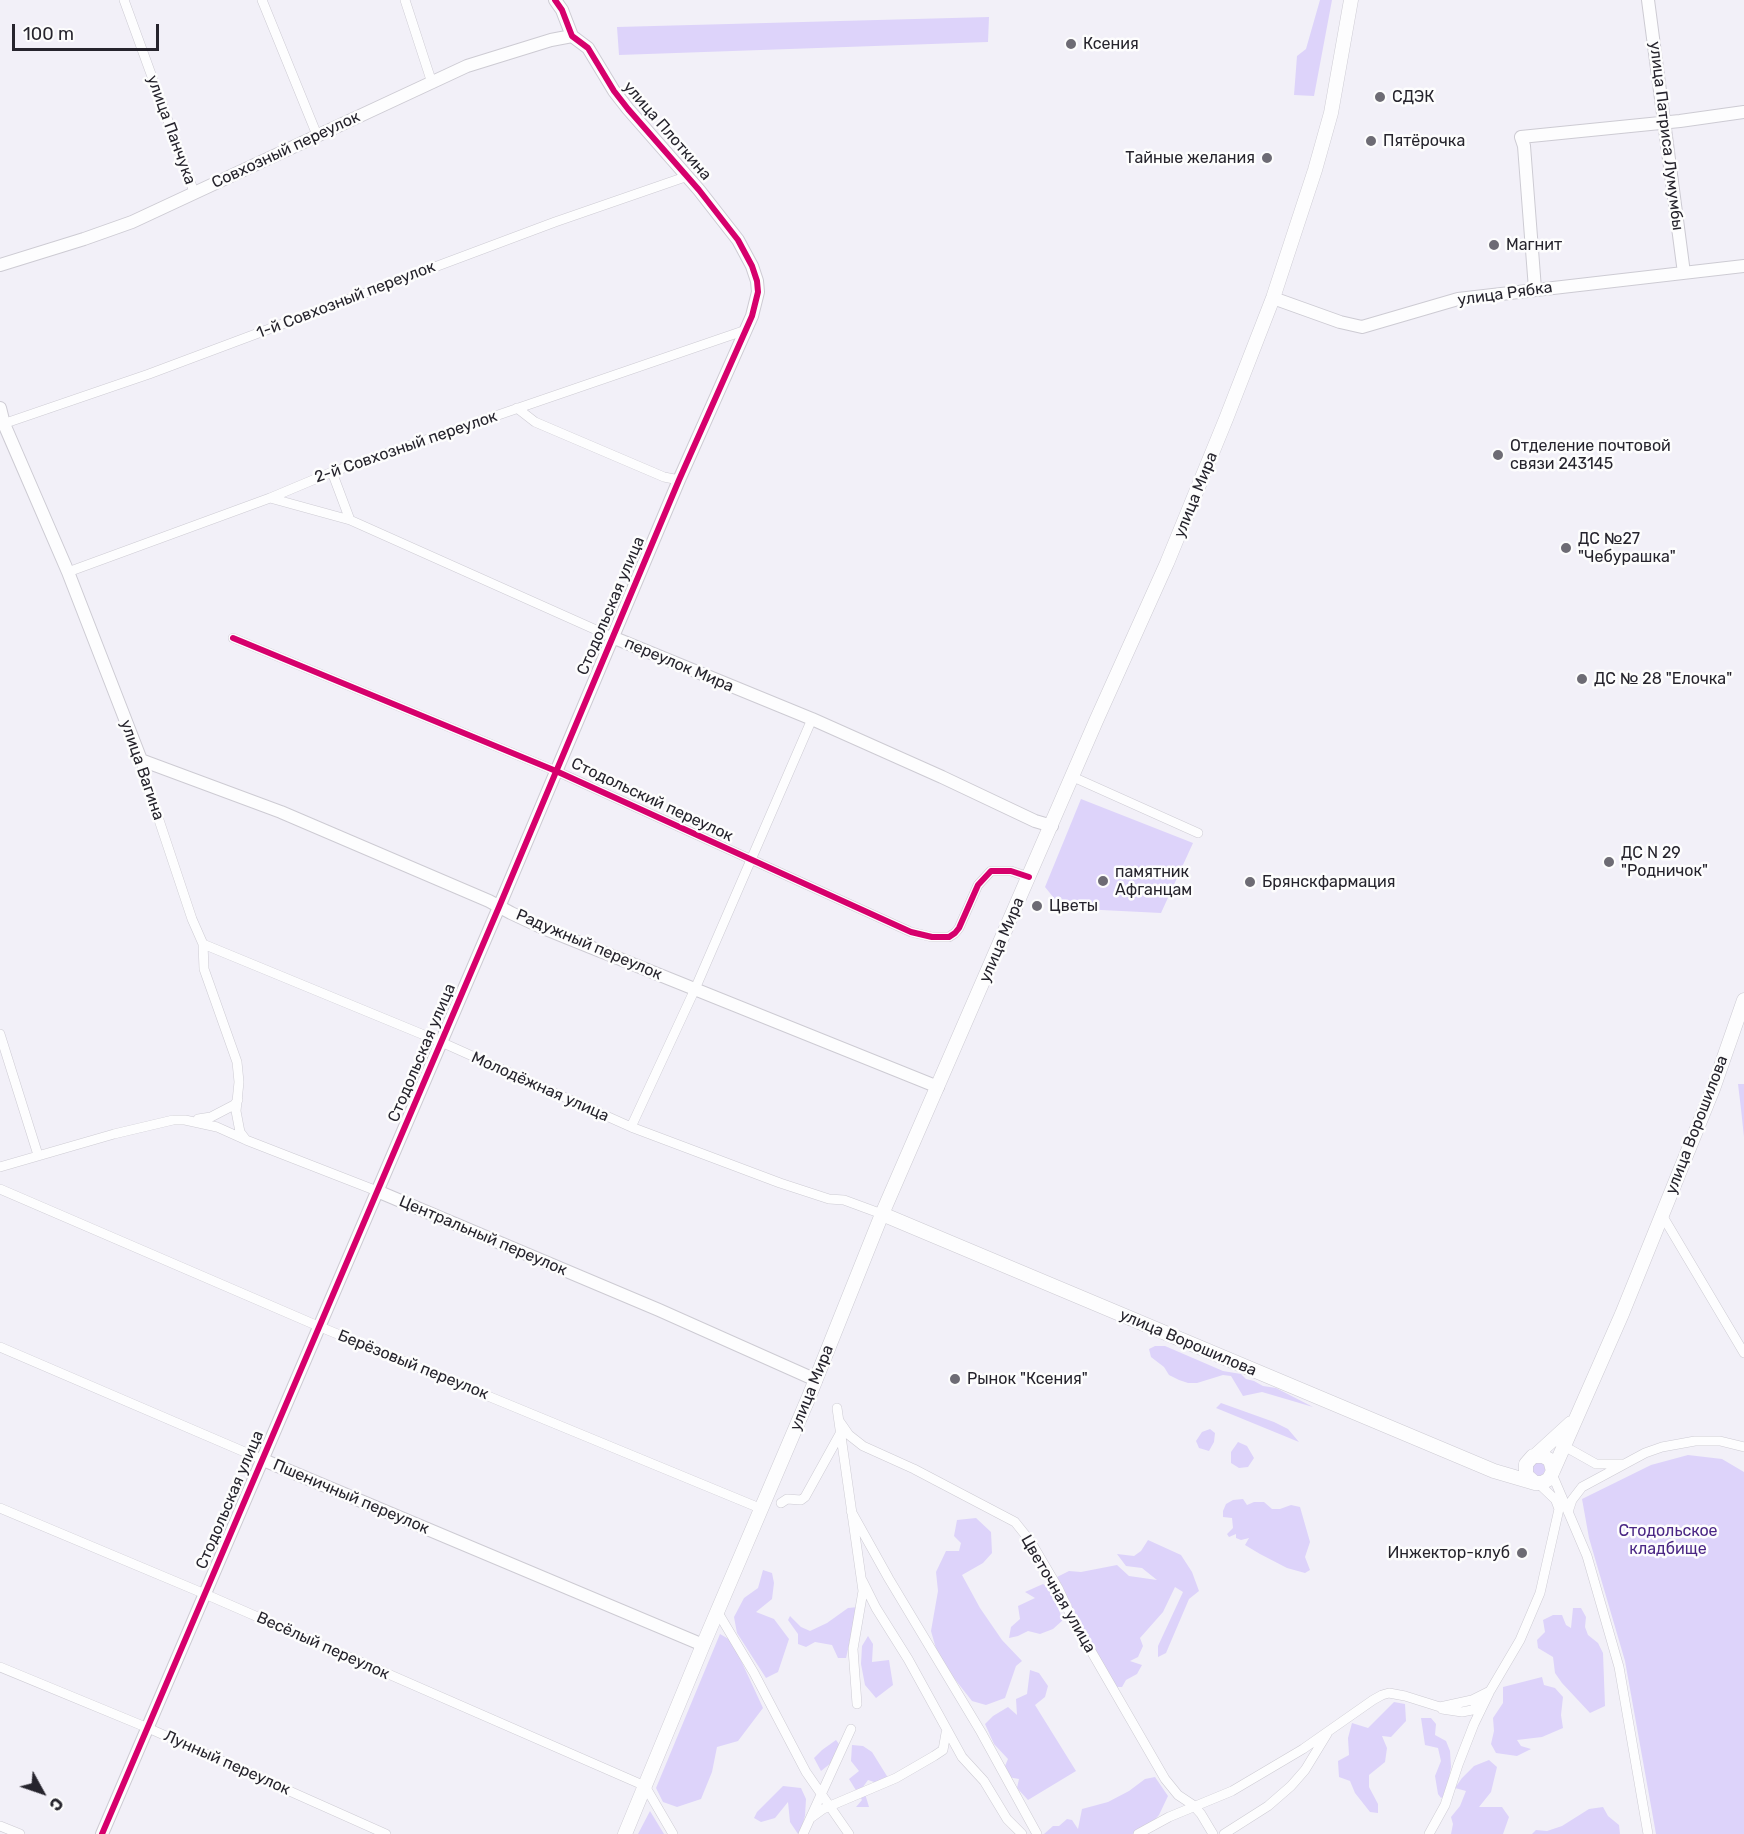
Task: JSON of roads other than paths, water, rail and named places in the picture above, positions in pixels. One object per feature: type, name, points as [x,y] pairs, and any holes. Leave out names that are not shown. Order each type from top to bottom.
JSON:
[{"type":"main road","name":"улица Мира","points":[[624,1834],[816,1380],[882,1214],[1194,501],[1273,298],[1315,170],[1331,113],[1351,0]]},
{"type":"main road","name":"улица Ворошилова","points":[[1553,1472],[1622,1314],[1713,1089],[1744,1000]]},
{"type":"main road","name":"улица Ворошилова","points":[[882,1214],[1494,1471],[1537,1483]]},
{"type":"main road","name":"улица Ворошилова","points":[[1494,1471],[1531,1459],[1575,1420]]},
{"type":"main road","points":[[1543,1456],[1550,1460],[1553,1472],[1546,1482],[1537,1483],[1526,1475],[1525,1468],[1531,1459],[1543,1456]]},
{"type":"street","name":"улица Панчука","points":[[124,0],[194,192]]},
{"type":"street","points":[[262,0],[317,135]]},
{"type":"street","points":[[405,0],[432,83]]},
{"type":"street","name":"улица Плоткина","points":[[555,0],[562,10],[572,36],[588,48],[621,100],[688,176],[738,240],[757,281]]},
{"type":"street","name":"улица Патриса Лумумбы","points":[[1648,0],[1684,273]]},
{"type":"street","name":"Совхозный переулок","points":[[0,265],[112,230],[317,135],[494,57],[572,36]]},
{"type":"street","points":[[1535,289],[1524,146],[1521,137],[1744,112]]},
{"type":"street","name":"1-й Совхозный переулок","points":[[2,425],[149,374],[555,222],[688,176]]},
{"type":"street","name":"улица Рябка","points":[[1273,298],[1340,322],[1362,327],[1458,300],[1535,289],[1744,266]]},
{"type":"street","name":"Стодольская улица","points":[[102,1834],[499,907],[679,480],[746,330],[756,300],[757,281]]},
{"type":"street","name":"2-й Совхозный переулок","points":[[68,572],[270,498],[332,472],[746,330]]},
{"type":"street","name":"улица Вагина","points":[[0,408],[2,425],[68,572],[141,760],[192,920],[203,944],[204,969],[237,1062],[239,1083],[237,1122],[246,1140]]},
{"type":"street","points":[[518,408],[535,422],[664,477],[679,480]]},
{"type":"street","points":[[332,472],[350,520]]},
{"type":"street","name":"переулок Мира","points":[[270,498],[350,520],[612,637],[812,719],[1035,821],[1052,826]]},
{"type":"street","name":"Стодольский переулок","points":[[233,638],[556,771],[911,933],[949,938],[959,928],[978,885],[991,870],[1011,871],[1029,878]]},
{"type":"street","points":[[631,1128],[695,989],[812,719]]},
{"type":"street","name":"Радужный переулок","points":[[141,760],[281,812],[543,928],[938,1087]]},
{"type":"street","points":[[1073,777],[1198,833]]},
{"type":"street","name":"Молодёжная улица","points":[[203,944],[441,1042],[631,1128],[780,1183],[830,1199],[844,1200],[882,1214]]},
{"type":"street","points":[[0,1034],[39,1155]]},
{"type":"street","points":[[185,1120],[212,1117],[234,1106],[238,1100]]},
{"type":"street","name":"Центральный переулок","points":[[0,1167],[172,1120],[185,1120],[217,1127],[377,1191],[648,1305],[816,1380]]},
{"type":"street","name":"Берёзовый переулок","points":[[0,1189],[318,1326],[762,1509]]},
{"type":"street","name":"улица Ворошилова","points":[[1662,1215],[1744,1353]]},
{"type":"street","name":"Пшеничный переулок","points":[[0,1347],[702,1645]]},
{"type":"street","points":[[837,1408],[863,1591],[853,1649],[857,1704]]},
{"type":"street","points":[[781,1503],[787,1499],[801,1500],[805,1497],[840,1427]]},
{"type":"street","name":"Цветочная улица","points":[[840,1427],[863,1446],[914,1469],[1015,1522],[1031,1542],[1058,1588],[1072,1618],[1156,1764],[1178,1795],[1194,1807],[1213,1834]]},
{"type":"street","points":[[1568,1512],[1572,1500],[1582,1487],[1645,1453],[1682,1442],[1720,1441],[1744,1447]]},
{"type":"street","points":[[1564,1446],[1596,1464],[1626,1463]]},
{"type":"street","points":[[1553,1472],[1587,1556],[1619,1667],[1648,1834]]},
{"type":"street","points":[[1537,1483],[1568,1512]]},
{"type":"street","points":[[1429,1834],[1445,1805],[1479,1711],[1520,1640],[1540,1593],[1559,1509],[1556,1501]]},
{"type":"street","name":"Весёлый переулок","points":[[0,1508],[205,1594],[645,1786]]},
{"type":"street","points":[[851,1511],[889,1580],[981,1732],[1037,1834]]},
{"type":"street","points":[[862,1580],[962,1757],[984,1781],[1007,1819],[1022,1834]]},
{"type":"street","points":[[717,1611],[754,1673],[806,1772],[849,1834]]},
{"type":"street","name":"Лунный переулок","points":[[0,1666],[148,1728],[386,1834]]},
{"type":"street","points":[[1138,1834],[1169,1817],[1242,1786],[1303,1749],[1373,1700],[1389,1693],[1414,1698],[1452,1712],[1472,1710],[1480,1706],[1490,1691]]},
{"type":"street","points":[[812,1817],[896,1778],[943,1750],[947,1737],[945,1728]]},
{"type":"street","points":[[1224,1834],[1268,1806],[1291,1786],[1305,1770],[1332,1728]]},
{"type":"street","points":[[803,1834],[851,1729]]},
{"type":"street","points":[[645,1786],[673,1834]]},
{"type":"street","points":[[0,1826],[20,1834]]},
{"type":"place","name":"Ксения","points":[[1071,44]]},
{"type":"place","name":"СДЭК","points":[[1380,97]]},
{"type":"place","name":"Пятёрочка","points":[[1371,141]]},
{"type":"place","name":"Тайные желания","points":[[1267,158]]},
{"type":"place","name":"Магнит","points":[[1494,245]]},
{"type":"place","name":"Отделение почтовой связи 243145","points":[[1498,455]]},
{"type":"place","name":"ДС №27 \"Чебурашка\"","points":[[1566,548]]},
{"type":"place","name":"ДС № 28 \"Елочка\"","points":[[1582,679]]},
{"type":"place","name":"ДС N 29 \"Родничок\"","points":[[1609,862]]},
{"type":"place","name":"памятник Афганцам","points":[[1103,881]]},
{"type":"place","name":"Брянскфармация","points":[[1250,882]]},
{"type":"place","name":"Цветы","points":[[1037,906]]},
{"type":"place","name":"Рынок \"Ксения\"","points":[[955,1379]]},
{"type":"place","name":"Инжектор-клуб","points":[[1522,1553]]},
{"type":"park label","name":"Стодольское кладбище","points":[[1668,1540]]}]
